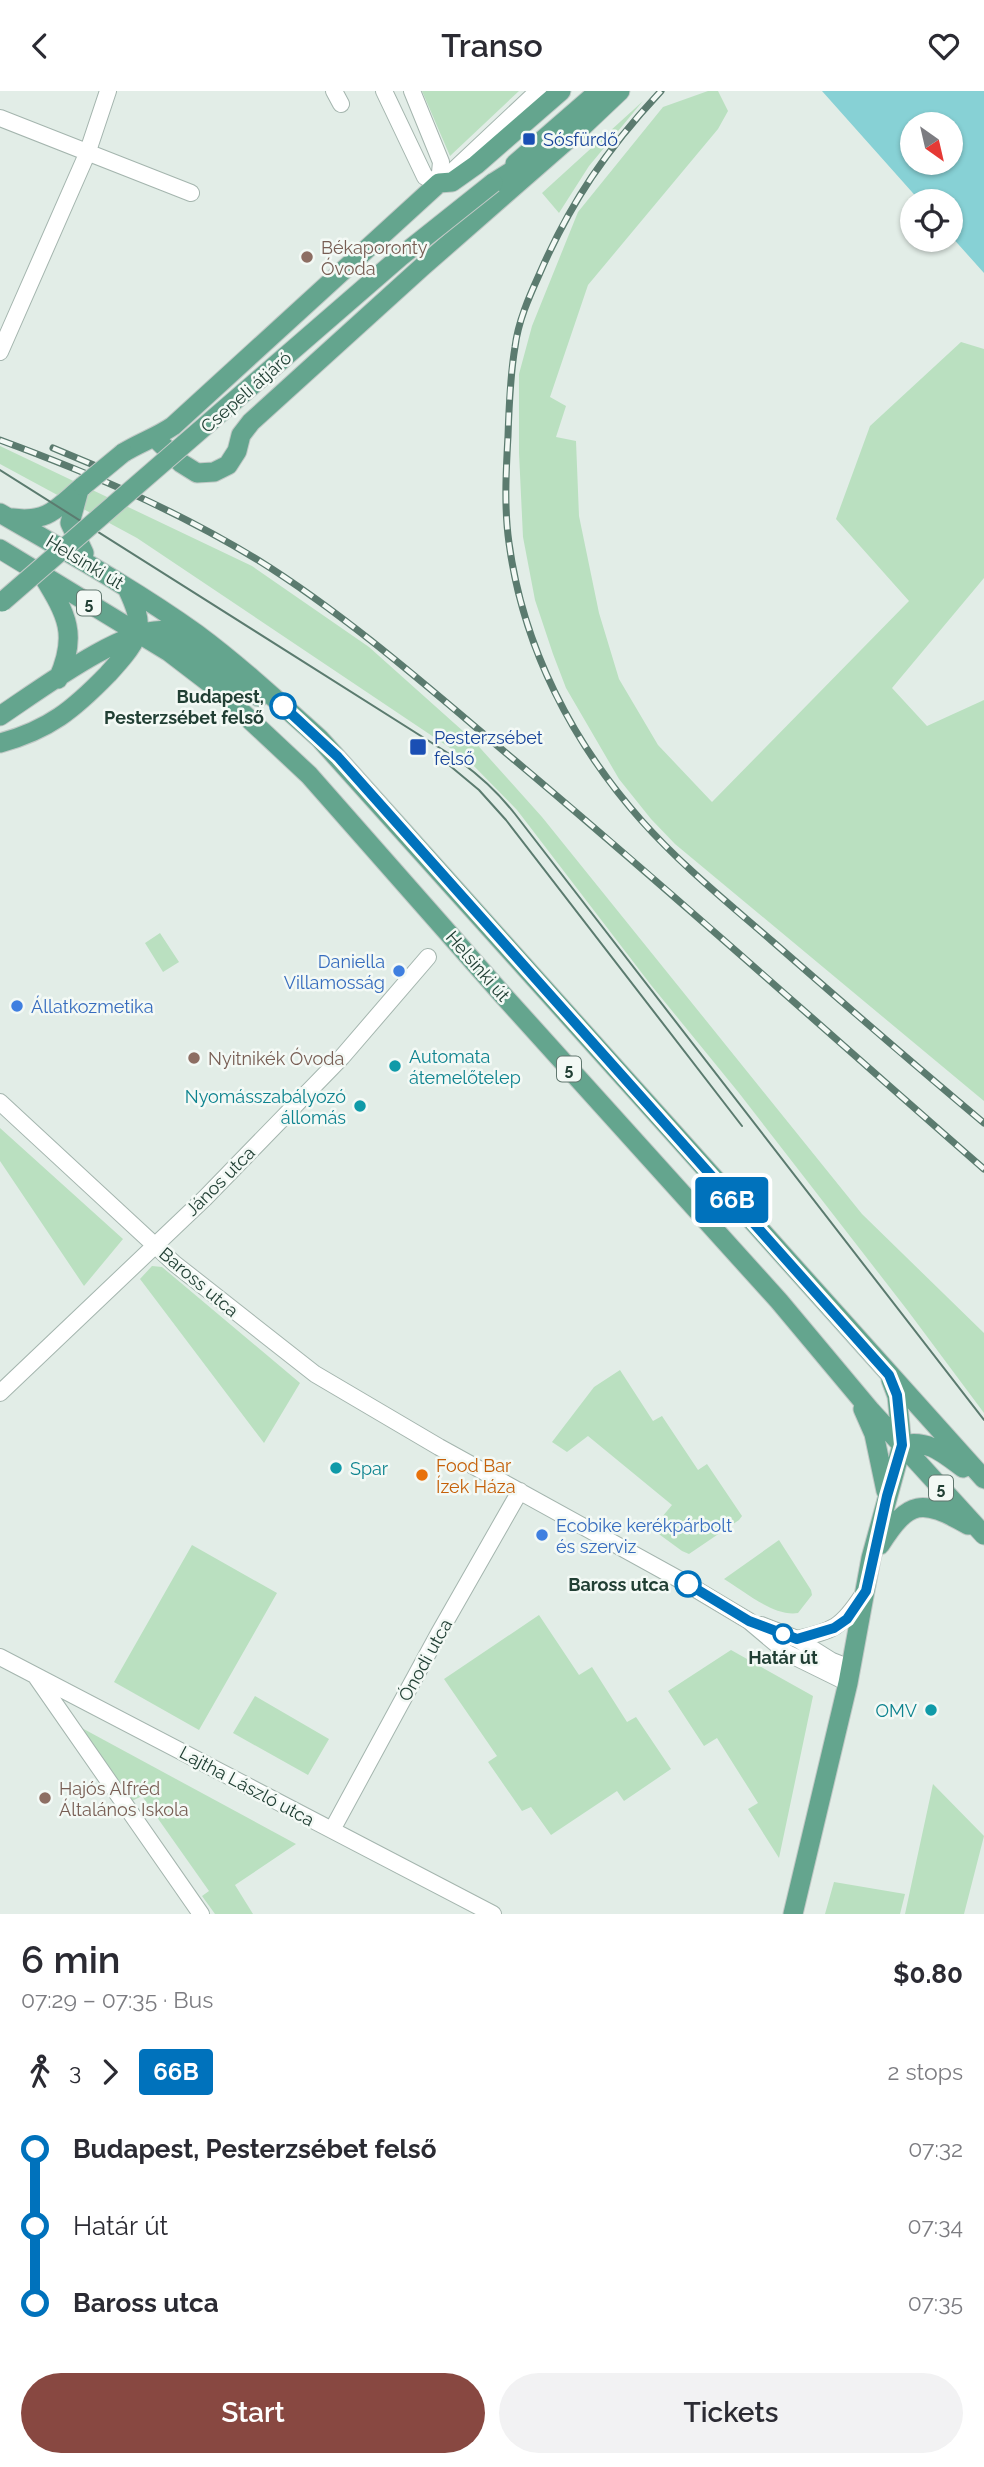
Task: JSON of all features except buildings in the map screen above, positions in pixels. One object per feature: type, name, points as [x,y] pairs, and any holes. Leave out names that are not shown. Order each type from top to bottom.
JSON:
[{"type":"main road","points":[[4,515],[29,520],[44,517],[123,453],[173,426],[265,345],[439,183],[452,182],[476,165],[561,91]]},
{"type":"main road","name":"Csepeli átjáró","points":[[0,604],[400,257],[493,183],[599,91]]},
{"type":"main road","name":"Csepeli átjáró","points":[[493,183],[582,127],[620,91]]},
{"type":"main road","points":[[155,438],[181,463],[197,473],[214,472],[228,465],[251,422],[582,127]]},
{"type":"main road","points":[[80,489],[70,523],[76,540],[90,563]]},
{"type":"main road","name":"Helsinki út","points":[[4,515],[90,563],[196,634],[241,669],[338,757],[889,1375]]},
{"type":"main road","name":"Helsinki út","points":[[0,549],[169,652],[216,688],[309,775],[510,1004],[779,1301],[902,1445]]},
{"type":"main road","points":[[40,572],[66,619],[69,638],[67,659],[58,679]]},
{"type":"main road","points":[[0,743],[45,727],[78,705],[119,662],[138,633],[136,608],[127,587]]},
{"type":"main road","points":[[0,716],[114,643],[156,629],[166,631],[233,681],[303,724]]},
{"type":"main road","points":[[119,662],[153,649],[169,652]]},
{"type":"main road","points":[[793,1914],[849,1676],[872,1558],[902,1445],[897,1395],[889,1375]]},
{"type":"main road","name":"5","points":[[889,1375],[984,1481]]},
{"type":"main road","points":[[852,1387],[874,1434],[887,1496]]},
{"type":"main road","points":[[902,1445],[915,1441],[930,1445],[984,1481]]},
{"type":"main road","name":"5","points":[[902,1445],[982,1533]]},
{"type":"main road","points":[[872,1558],[893,1524],[915,1508],[925,1506],[938,1509],[982,1533]]},
{"type":"street","points":[[0,352],[87,154],[108,91]]},
{"type":"street","points":[[384,91],[425,177],[439,183]]},
{"type":"street","points":[[412,91],[441,162],[439,183]]},
{"type":"street","points":[[439,183],[538,91]]},
{"type":"street","points":[[0,118],[191,193]]},
{"type":"street","points":[[411,150],[432,141]]},
{"type":"street","name":"János utca","points":[[0,1393],[155,1246],[342,1057],[428,957]]},
{"type":"street","name":"Baross utca","points":[[0,1102],[175,1264],[314,1374],[749,1621],[797,1639],[832,1661],[849,1676]]},
{"type":"street","name":"Ónodi utca","points":[[332,1831],[439,1633],[520,1491]]},
{"type":"street","points":[[797,1639],[834,1628],[847,1619],[866,1591]]},
{"type":"street","name":"Baross utca","points":[[749,1621],[787,1653],[849,1676]]},
{"type":"street","name":"Lajtha László utca","points":[[0,1657],[493,1914]]},
{"type":"street","points":[[36,1676],[201,1914]]},
{"type":"green space","points":[[422,91],[519,91],[450,156]]},
{"type":"green space","points":[[708,91],[718,91],[728,111],[718,129],[588,285],[550,397],[566,406],[556,437],[576,441],[579,516],[599,613],[619,679],[658,745],[712,802],[909,601],[836,519],[870,426],[961,342],[984,349],[984,578],[892,688],[927,726],[984,700],[984,1101],[675,844],[651,819],[619,779],[566,688],[535,600],[523,537],[519,453],[519,374],[532,326],[578,212],[663,107]]},
{"type":"green space","points":[[643,101],[589,166],[559,213],[542,193]]},
{"type":"green space","points":[[0,446],[252,566],[369,647],[473,740],[542,817],[862,1214],[984,1333],[984,1413],[908,1311],[517,810],[468,760],[137,538],[0,464]]},
{"type":"green space","points":[[160,933],[179,962],[163,972],[145,943]]},
{"type":"green space","points":[[0,1128],[123,1239],[84,1286],[0,1161]]},
{"type":"green space","points":[[152,1266],[162,1267],[300,1383],[264,1443],[140,1279]]},
{"type":"green space","points":[[620,1370],[653,1421],[662,1416],[698,1470],[707,1464],[742,1516],[689,1554],[652,1529],[672,1505],[588,1436],[567,1452],[552,1442],[594,1387]]},
{"type":"green space","points":[[779,1540],[811,1590],[812,1595],[798,1613],[769,1607],[724,1579]]},
{"type":"green space","points":[[192,1545],[277,1593],[199,1730],[114,1682]]},
{"type":"green space","points":[[539,1615],[579,1675],[592,1667],[627,1722],[636,1717],[671,1769],[624,1801],[617,1791],[551,1835],[531,1807],[522,1811],[488,1762],[497,1756],[444,1679]]},
{"type":"green space","points":[[731,1650],[813,1696],[779,1858],[748,1809],[758,1803],[717,1738],[704,1746],[668,1691]]},
{"type":"green space","points":[[255,1696],[329,1739],[308,1775],[233,1733]]},
{"type":"green space","points":[[80,1727],[296,1844],[235,1885],[253,1914],[215,1914],[202,1896],[209,1891],[142,1796],[132,1801]]},
{"type":"green space","points":[[933,1784],[984,1836],[964,1914],[905,1914]]},
{"type":"green space","points":[[834,1882],[905,1894],[900,1914],[825,1914]]},
{"type":"water","points":[[822,91],[984,91],[984,273],[963,250],[963,189],[909,189]]},
{"type":"tram line","points":[[0,470],[451,755],[493,790],[515,814],[984,1420]]},
{"type":"tram line","points":[[449,765],[479,790],[506,820],[742,1126]]},
{"type":"railway","points":[[661,91],[607,155],[577,200],[551,248],[519,328],[510,391],[506,503],[509,543],[526,619],[554,691],[573,725],[593,758],[641,820],[704,882],[984,1123]]},
{"type":"railway","points":[[0,440],[100,479],[164,509],[258,560],[325,605],[420,680],[572,809],[984,1169]]},
{"type":"railway","points":[[53,448],[108,471]]},
{"type":"bus line","name":"66B","points":[[283,706],[338,757],[889,1375],[897,1395],[902,1445],[887,1496],[866,1591],[847,1619],[834,1628],[797,1639],[749,1621],[688,1584]]},
{"type":"place","name":"Sósfürdő","points":[[529,139]]},
{"type":"place","name":"Békaporonty Óvoda","points":[[307,257]]},
{"type":"place","name":"Budapest, Pesterzsébet felső","points":[[283,706]]},
{"type":"place","name":"Pesterzsébet felső","points":[[418,747]]},
{"type":"place","name":"Daniella Villamosság","points":[[399,971]]},
{"type":"place","name":"Állatkozmetika","points":[[17,1006]]},
{"type":"place","name":"Nyitnikék Óvoda","points":[[194,1058]]},
{"type":"place","name":"Automata átemelőtelep","points":[[395,1066]]},
{"type":"place","name":"Nyomásszabályozó állomás","points":[[360,1106]]},
{"type":"place","name":"Spar","points":[[336,1468]]},
{"type":"place","name":"Food Bar Ízek Háza","points":[[422,1475]]},
{"type":"place","name":"Ecobike kerékpárbolt és szerviz","points":[[542,1535]]},
{"type":"place","name":"Baross utca","points":[[688,1584]]},
{"type":"place","name":"Határ út","points":[[783,1634]]},
{"type":"place","name":"OMV","points":[[931,1710]]},
{"type":"place","name":"Hajós Alfréd Általános Iskola","points":[[45,1798]]}]
